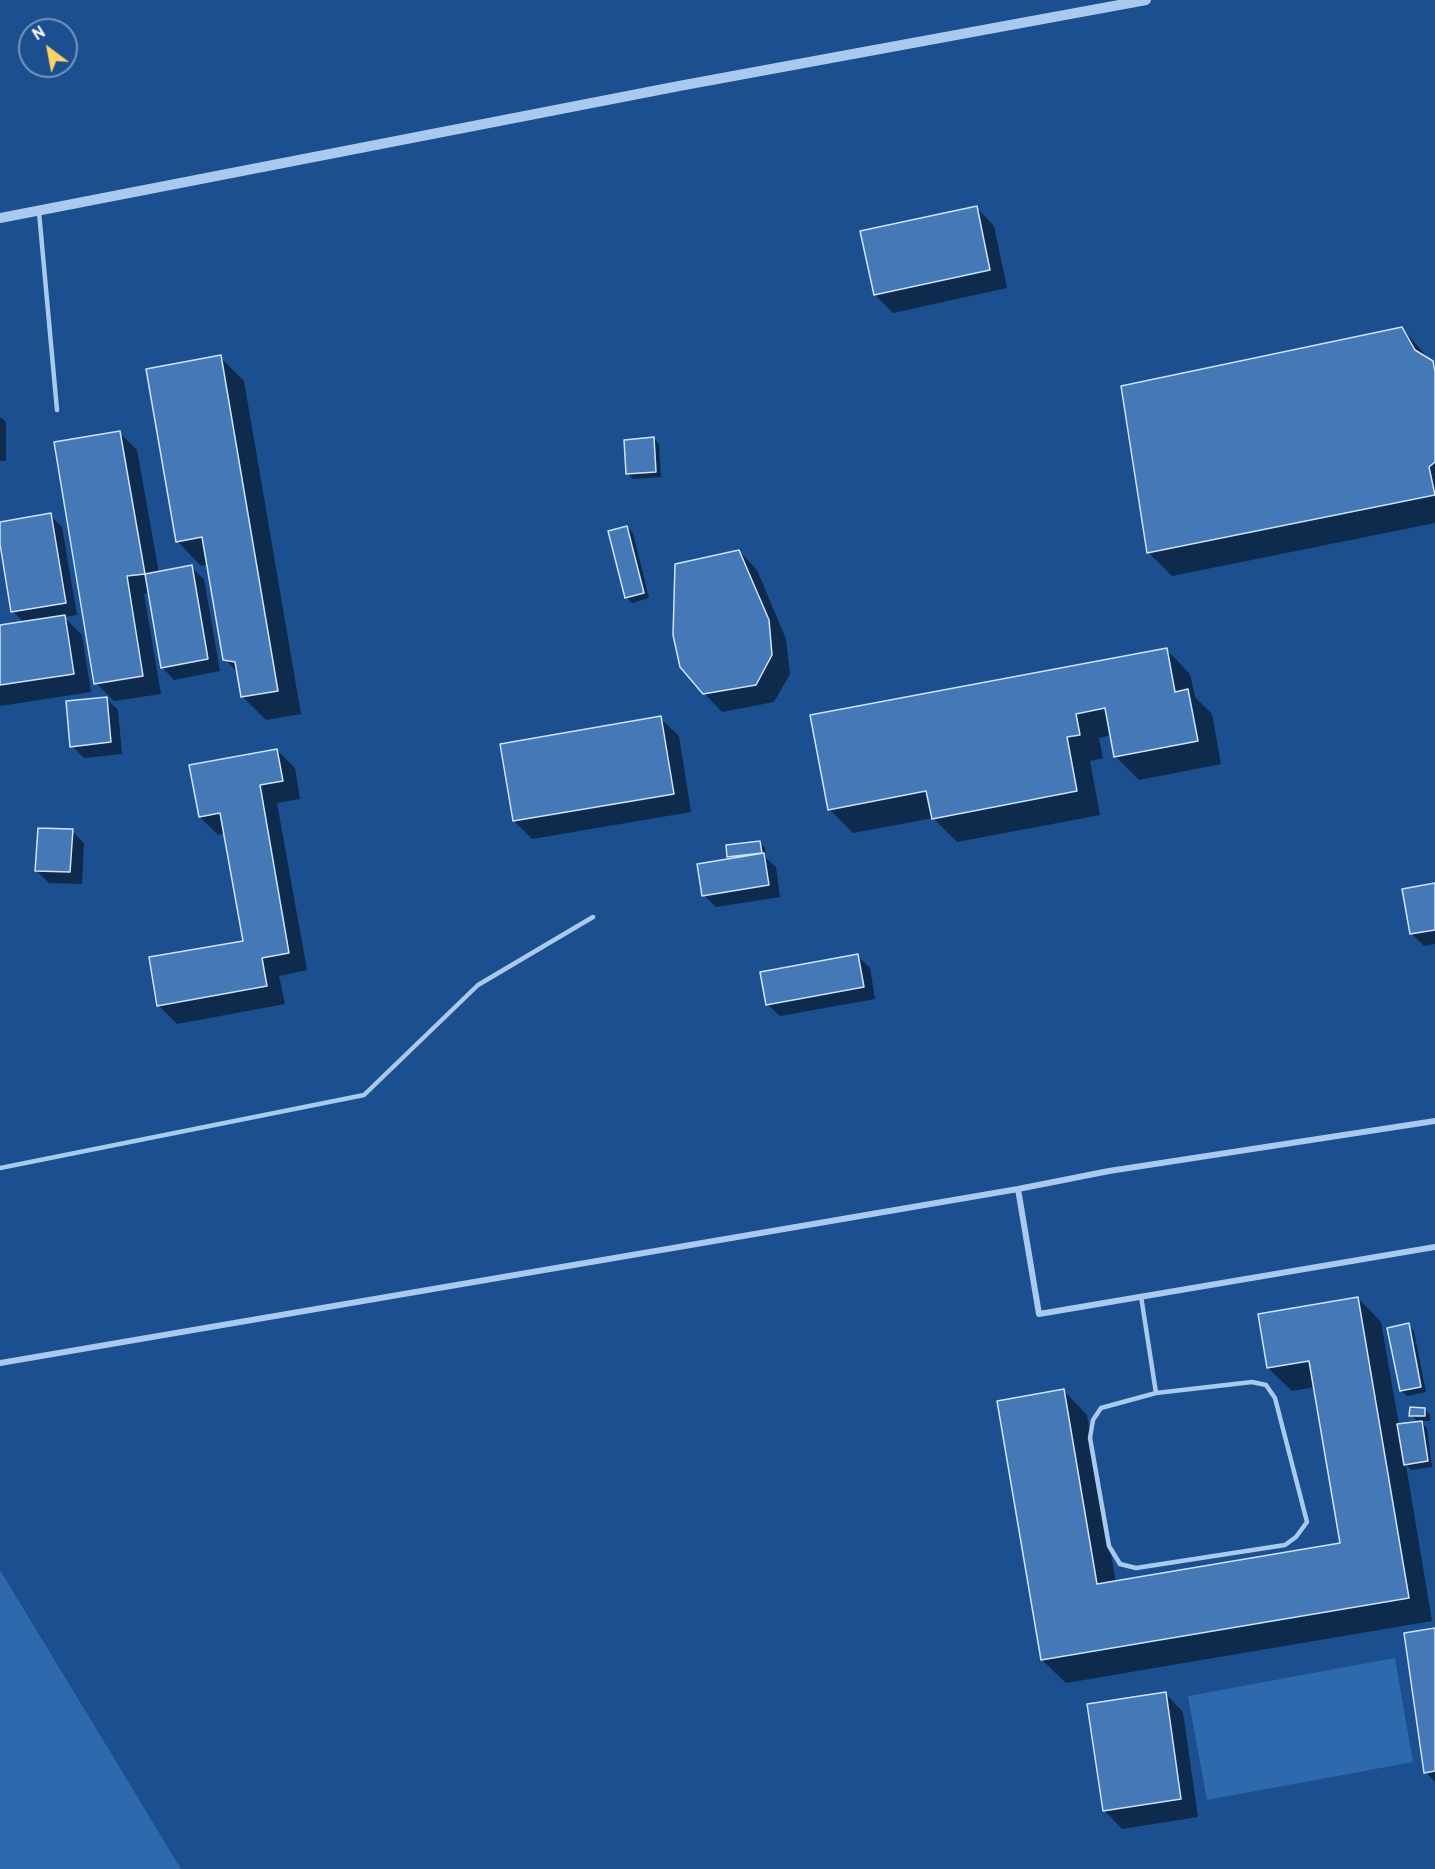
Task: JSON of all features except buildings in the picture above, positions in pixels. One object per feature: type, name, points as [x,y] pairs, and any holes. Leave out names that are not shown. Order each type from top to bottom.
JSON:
[{"type":"street","points":[[0,218],[1146,0]]},
{"type":"street","points":[[0,1363],[1018,1189],[1108,1171],[1435,1121]]},
{"type":"street","points":[[1018,1189],[1039,1314],[1435,1247]]},
{"type":"lane","points":[[39,210],[57,410]]},
{"type":"lane","points":[[0,1168],[363,1095],[478,986],[593,916]]},
{"type":"lane","points":[[1141,1296],[1156,1393]]},
{"type":"lane","points":[[1252,1382],[1266,1385],[1275,1398],[1307,1522],[1296,1537],[1285,1545],[1136,1568],[1120,1564],[1109,1546],[1090,1438],[1093,1420],[1101,1408],[1156,1393],[1252,1382]]},
{"type":"shaded area","points":[[0,1570],[181,1869],[0,1869]]},
{"type":"shaded area","points":[[1395,1658],[1413,1762],[1207,1800],[1188,1696]]}]
